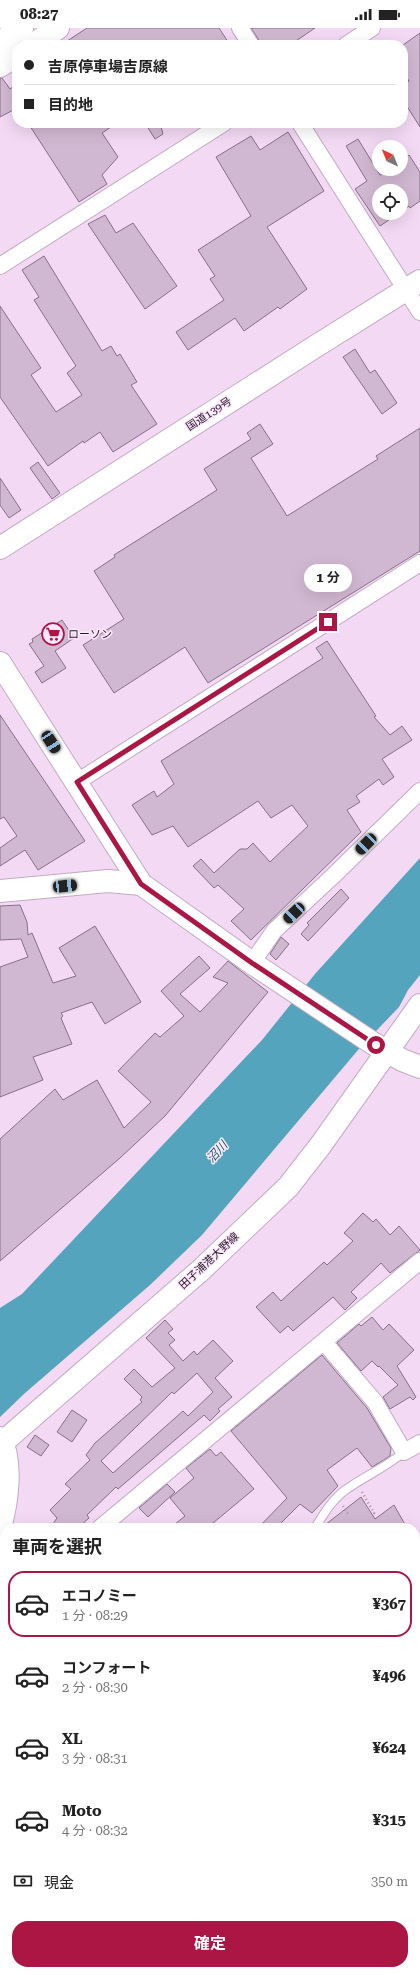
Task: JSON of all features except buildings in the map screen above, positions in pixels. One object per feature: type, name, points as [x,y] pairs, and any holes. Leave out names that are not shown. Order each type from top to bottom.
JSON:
[{"type":"main road","points":[[0,42],[22,28]]},
{"type":"main road","points":[[40,40],[58,28]]},
{"type":"main road","points":[[0,66],[12,58]]},
{"type":"main road","name":"国道139号","points":[[0,548],[413,285]]},
{"type":"main road","points":[[0,663],[141,884],[252,963],[380,1047],[420,1067]]},
{"type":"main road","points":[[0,891],[108,882],[141,884]]},
{"type":"main road","name":"田子浦港大野線","points":[[1,1441],[200,1270],[288,1187],[320,1146],[380,1047],[420,1005]]},
{"type":"main road","points":[[1,1441],[8,1472],[4,1516],[2,1523]]},
{"type":"street","points":[[240,28],[248,40]]},
{"type":"street","points":[[354,40],[372,28]]},
{"type":"street","points":[[0,266],[216,128]]},
{"type":"street","points":[[303,128],[413,285],[420,312]]},
{"type":"street","points":[[77,782],[420,563]]},
{"type":"street","points":[[252,963],[274,931],[420,791]]},
{"type":"street","points":[[106,1523],[420,1262]]},
{"type":"street","points":[[324,1342],[375,1402],[404,1452],[420,1443]]},
{"type":"lane","points":[[319,1523],[343,1492],[393,1461],[404,1452]]},
{"type":"path","points":[[368,1488],[362,1492],[374,1513],[376,1511]]},
{"type":"path","points":[[341,1502],[348,1514]]},
{"type":"water","name":"沼川","points":[[420,858],[420,975],[408,990],[399,1007],[358,1050],[202,1235],[150,1285],[25,1393],[0,1417],[0,1308],[22,1294],[262,1040],[315,974]]},
{"type":"place","name":"ローソン","points":[[53,634]]},
{"type":"route","points":[[328,622],[77,782],[141,884],[158,894],[252,963],[376,1045]]}]
